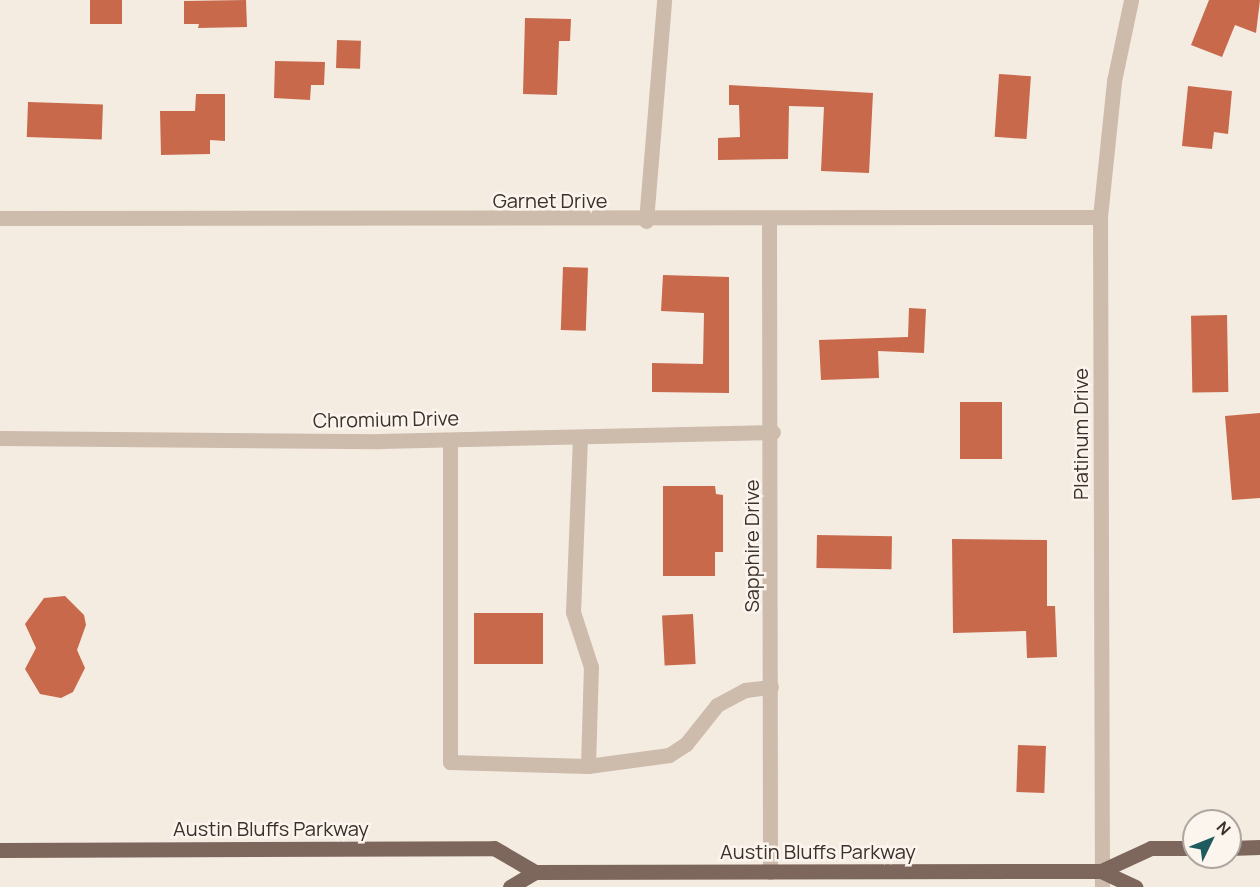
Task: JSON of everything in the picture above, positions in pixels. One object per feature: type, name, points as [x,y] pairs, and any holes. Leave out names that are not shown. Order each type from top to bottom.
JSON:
[{"type":"main road","name":"Austin Bluffs Parkway","points":[[0,850],[494,848],[536,872],[770,872],[1101,871],[1151,848],[1182,848]]},
{"type":"main road","points":[[1242,848],[1260,848]]},
{"type":"main road","name":"Austin Bluffs Parkway","points":[[1101,871],[1135,887]]},
{"type":"main road","name":"Austin Bluffs Parkway","points":[[510,887],[536,872]]},
{"type":"street","points":[[646,221],[664,0]]},
{"type":"street","name":"Platinum Drive","points":[[1102,887],[1100,217],[1114,81],[1131,0]]},
{"type":"street","name":"Garnet Drive","points":[[0,219],[646,221],[1100,217]]},
{"type":"street","name":"Sapphire Drive","points":[[769,220],[773,432],[770,872]]},
{"type":"street","name":"Chromium Drive","points":[[0,438],[50,442],[450,440],[773,432]]},
{"type":"street","points":[[580,437],[573,612],[591,667],[588,766]]},
{"type":"street","points":[[450,440],[450,762],[588,766],[669,755],[686,744],[717,705],[745,690],[771,687]]},
{"type":"building","points":[[90,0],[122,0],[122,24],[90,24]]},
{"type":"building","points":[[246,0],[247,27],[198,28],[199,24],[184,24],[184,1]]},
{"type":"building","points":[[1209,0],[1260,0],[1256,33],[1235,25],[1222,57],[1191,45]]},
{"type":"building","points":[[525,18],[571,19],[570,41],[559,41],[557,95],[523,94]]},
{"type":"building","points":[[337,40],[361,41],[360,69],[336,68]]},
{"type":"building","points":[[275,61],[325,62],[324,85],[311,85],[310,100],[274,98]]},
{"type":"building","points":[[999,74],[1031,76],[1027,139],[995,137]]},
{"type":"building","points":[[729,85],[873,93],[869,173],[821,171],[824,107],[789,106],[788,159],[718,160],[718,138],[740,137],[739,105],[729,105]]},
{"type":"building","points":[[1188,86],[1232,91],[1228,134],[1214,132],[1212,149],[1182,146]]},
{"type":"building","points":[[196,94],[225,94],[225,141],[210,140],[210,154],[161,155],[160,111],[195,111]]},
{"type":"building","points":[[28,102],[103,105],[102,140],[27,137]]},
{"type":"building","points":[[563,267],[588,268],[586,331],[561,330]]},
{"type":"building","points":[[663,275],[729,277],[729,393],[652,392],[652,363],[703,364],[704,313],[661,311]]},
{"type":"building","points":[[909,308],[926,309],[924,353],[878,351],[879,378],[821,380],[819,340],[908,337]]},
{"type":"building","points":[[1227,315],[1228,392],[1192,393],[1191,316]]},
{"type":"building","points":[[960,402],[1002,402],[1002,459],[960,459]]},
{"type":"building","points":[[1260,413],[1260,498],[1232,500],[1225,416]]},
{"type":"building","points":[[663,486],[715,486],[716,494],[723,495],[723,552],[715,552],[715,576],[663,576]]},
{"type":"building","points":[[817,535],[892,536],[891,569],[816,568]]},
{"type":"building","points":[[952,539],[1047,540],[1047,606],[1055,606],[1057,657],[1027,658],[1026,631],[953,633]]},
{"type":"building","points":[[65,596],[84,615],[86,625],[77,650],[85,668],[73,692],[61,698],[40,694],[25,669],[36,648],[25,624],[44,598]]},
{"type":"building","points":[[474,613],[543,613],[543,664],[474,664]]},
{"type":"building","points":[[693,614],[696,664],[665,666],[662,616]]},
{"type":"building","points":[[1018,745],[1046,746],[1044,793],[1016,792]]}]
